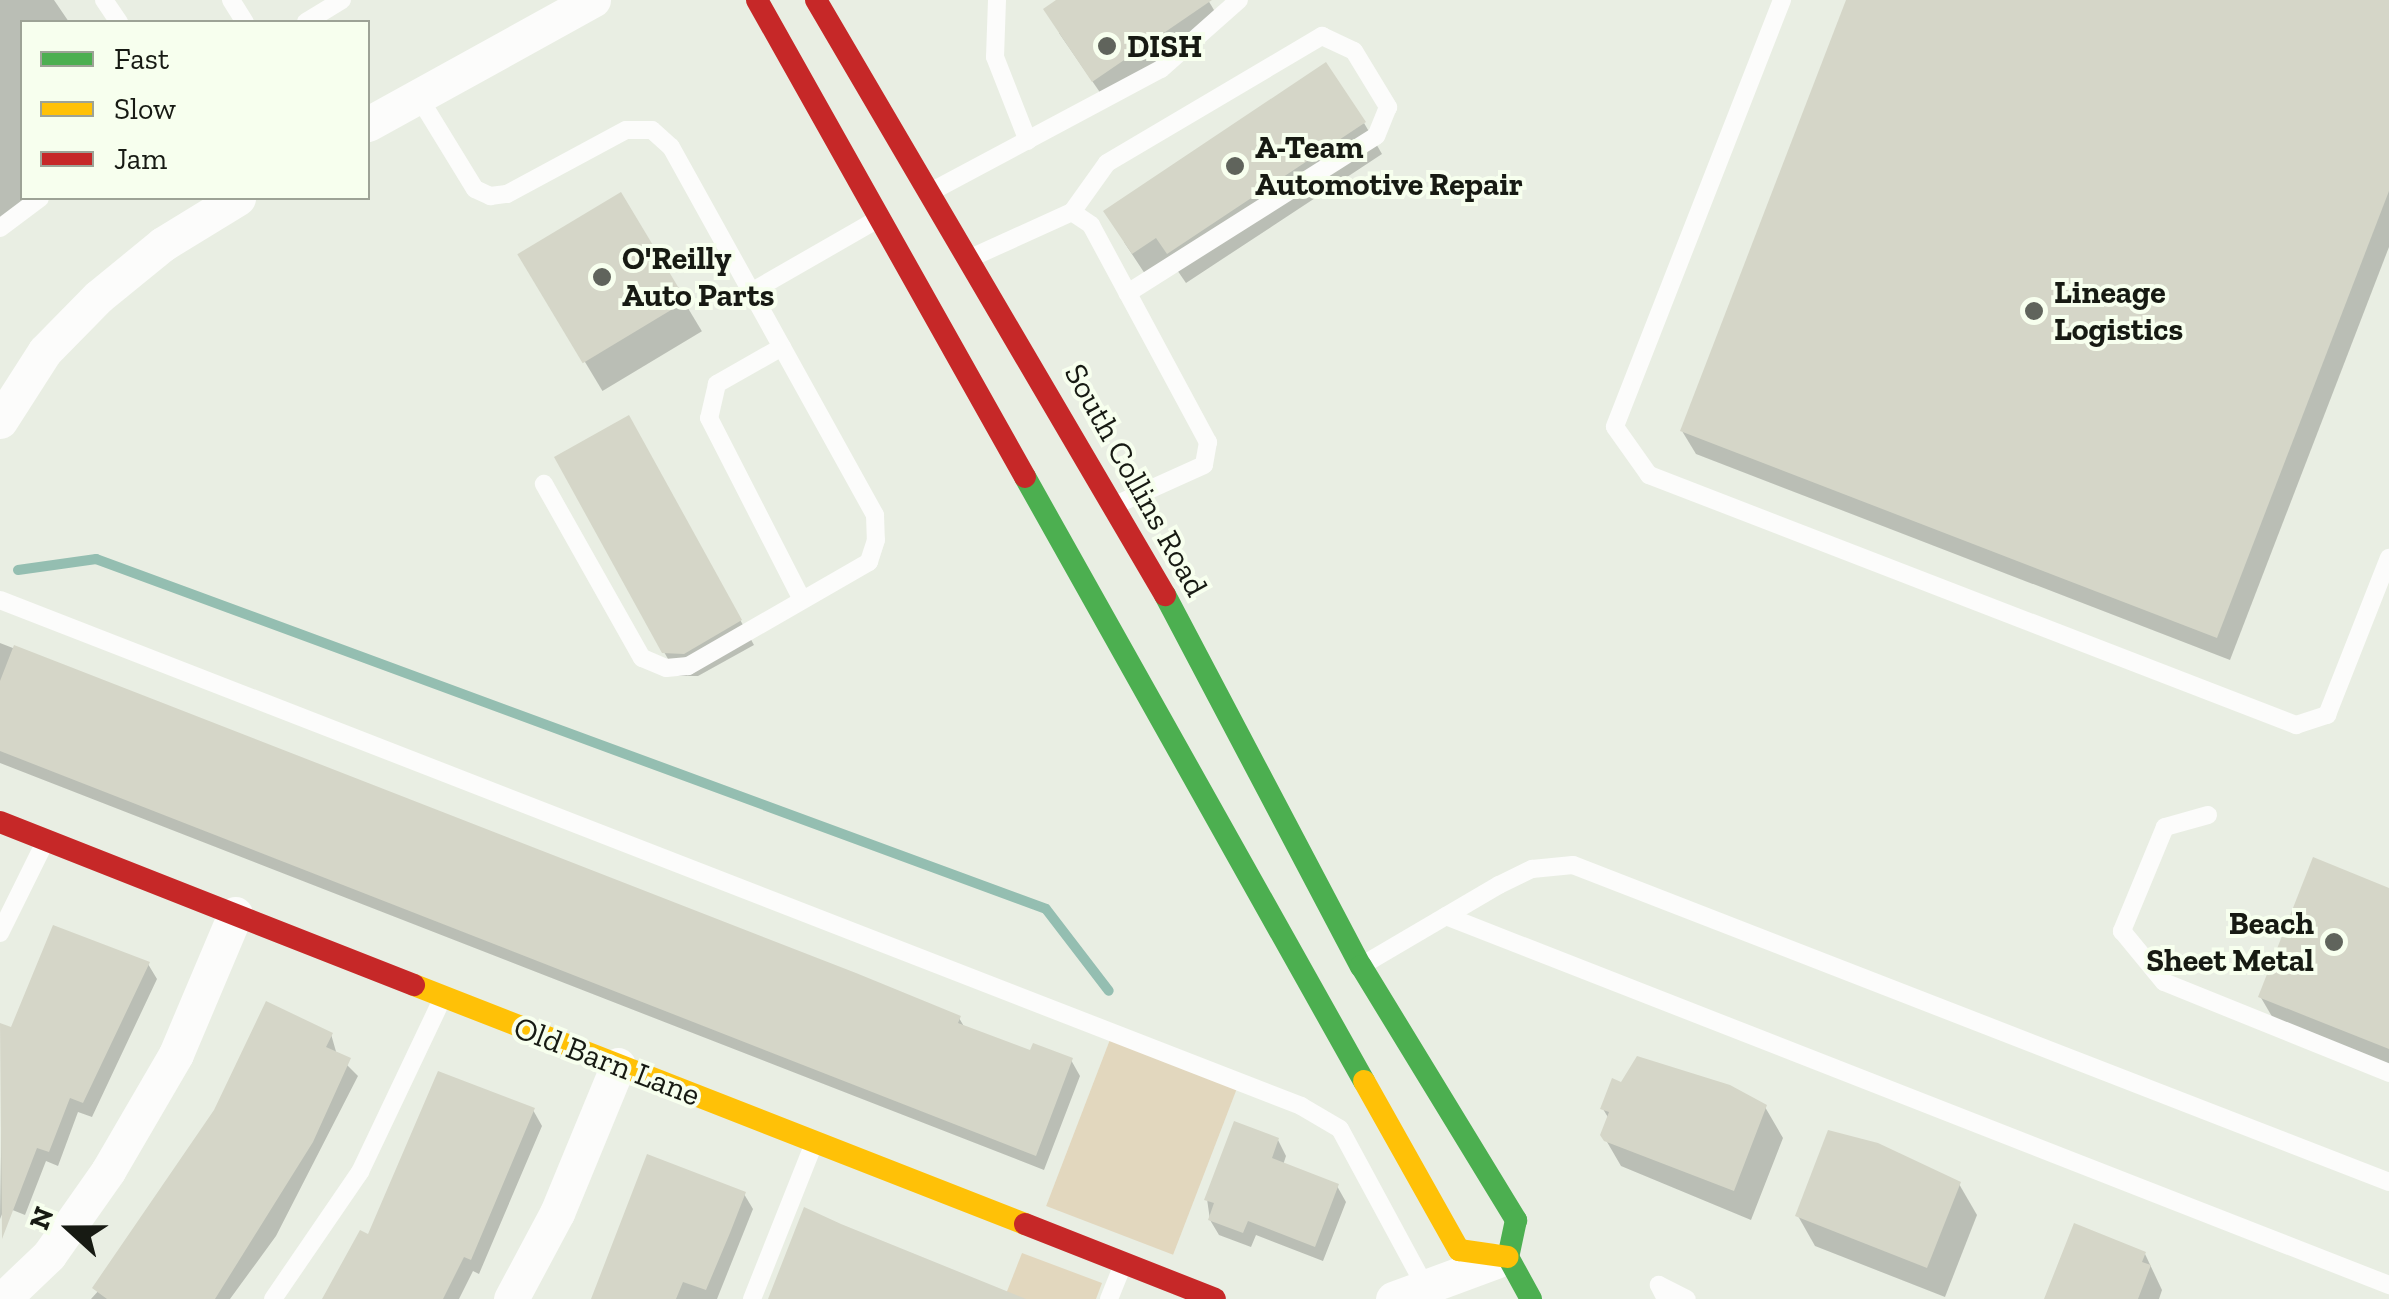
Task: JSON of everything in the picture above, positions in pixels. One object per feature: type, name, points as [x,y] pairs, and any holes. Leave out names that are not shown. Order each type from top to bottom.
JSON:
[{"type":"main road","points":[[757,0],[1318,992],[1459,1250],[1508,1256],[1531,1299]]},
{"type":"main road","name":"South Collins Road","points":[[817,0],[1117,504],[1361,966],[1516,1220],[1508,1256]]},
{"type":"main road","name":"Old Barn Lane","points":[[0,822],[1215,1299]]},
{"type":"main road","points":[[1318,992],[1361,966]]},
{"type":"street","points":[[370,123],[593,0]]},
{"type":"street","points":[[0,421],[45,352],[98,297],[163,244],[233,200]]},
{"type":"street","points":[[3,1299],[49,1254],[108,1170],[176,1054],[235,914]]},
{"type":"street","points":[[511,1299],[557,1213],[618,1065]]},
{"type":"street","points":[[1417,1295],[1508,1256]]},
{"type":"lane","points":[[309,20],[342,0]]},
{"type":"lane","points":[[997,0],[995,57],[1028,140]]},
{"type":"lane","points":[[931,192],[1161,69],[1238,0]]},
{"type":"lane","points":[[1782,0],[1615,427],[1649,475],[2296,725],[2327,716],[2389,558]]},
{"type":"lane","points":[[970,258],[1072,212],[1107,163],[1322,36],[1354,51],[1388,107],[1376,136],[1128,293]]},
{"type":"lane","points":[[418,96],[475,188],[490,196],[508,194],[626,130],[652,130],[671,147],[875,515],[869,562],[688,666],[654,663],[642,658],[544,484]]},
{"type":"lane","points":[[0,228],[37,200]]},
{"type":"lane","points":[[1072,212],[1091,225],[1208,442],[1204,464],[1117,504]]},
{"type":"lane","points":[[750,292],[880,218]]},
{"type":"lane","points":[[782,347],[717,384],[709,418],[802,600]]},
{"type":"lane","points":[[0,600],[1301,1106],[1340,1128],[1417,1295]]},
{"type":"lane","points":[[2208,815],[2165,827],[2122,930],[2164,982],[2389,1073]]},
{"type":"lane","points":[[0,933],[46,840]]},
{"type":"lane","points":[[1361,966],[1532,869],[1572,865],[2389,1182]]},
{"type":"lane","points":[[1446,916],[2389,1285]]},
{"type":"lane","points":[[273,1299],[360,1172],[443,996]]},
{"type":"lane","points":[[752,1299],[815,1141]]},
{"type":"lane","points":[[1109,1299],[1124,1262]]},
{"type":"lane","points":[[1666,1299],[1659,1286],[1687,1299]]},
{"type":"shaded area","points":[[1111,1037],[1238,1086],[1173,1255],[1046,1206]]},
{"type":"shaded area","points":[[1022,1253],[1102,1283],[1096,1299],[1004,1299]]},
{"type":"building","name":"DISH","points":[[1056,0],[1212,0],[1092,82],[1043,9]]},
{"type":"building","name":"Lineage Logistics","points":[[1846,0],[2389,0],[2389,191],[2217,638],[1680,431]]},
{"type":"building","name":"A-Team Automotive Repair","points":[[1326,62],[1366,122],[1167,254],[1156,238],[1132,254],[1103,211]]},
{"type":"building","name":"O'Reilly Auto Parts","points":[[621,192],[686,301],[583,363],[517,254]]},
{"type":"building","points":[[629,415],[742,620],[684,654],[662,653],[554,457]]},
{"type":"building","points":[[14,645],[856,973],[961,1016],[958,1023],[1030,1050],[1033,1043],[1073,1058],[1036,1156],[0,751],[0,681]]},
{"type":"building","name":"Beach Sheet Metal","points":[[2313,857],[2389,888],[2389,1049],[2258,997]]},
{"type":"building","points":[[53,925],[150,962],[83,1103],[70,1098],[49,1152],[37,1148],[2,1239],[0,1023],[11,1027]]},
{"type":"building","points":[[266,1001],[333,1033],[326,1047],[351,1058],[313,1142],[215,1299],[107,1299],[92,1288],[214,1110]]},
{"type":"building","points":[[1637,1056],[1730,1085],[1767,1105],[1734,1191],[1604,1141],[1600,1135],[1609,1112],[1600,1109],[1612,1078],[1621,1082]]},
{"type":"building","points":[[438,1071],[535,1108],[471,1260],[464,1257],[443,1299],[322,1299],[360,1230],[368,1234]]},
{"type":"building","points":[[1234,1121],[1279,1138],[1272,1158],[1339,1184],[1315,1247],[1248,1221],[1243,1233],[1208,1220],[1214,1203],[1204,1200]]},
{"type":"building","points":[[1828,1130],[1878,1143],[1961,1182],[1927,1268],[1795,1216]]},
{"type":"building","points":[[647,1154],[746,1192],[706,1290],[683,1282],[676,1299],[591,1299]]},
{"type":"building","points":[[804,1207],[841,1224],[1026,1299],[768,1299]]},
{"type":"building","points":[[2074,1223],[2146,1252],[2142,1262],[2151,1265],[2138,1299],[2044,1299]]},
{"type":"waterway","points":[[18,570],[96,559],[1046,909],[1109,991]]},
{"type":"traffic: fast","points":[[1025,477],[1364,1081]]},
{"type":"traffic: fast","points":[[1165,595],[1361,966],[1516,1220],[1508,1257],[1531,1299]]},
{"type":"traffic: slow","points":[[414,985],[1025,1224]]},
{"type":"traffic: slow","points":[[1364,1081],[1459,1250],[1508,1257]]},
{"type":"traffic: jam","points":[[757,0],[1025,477]]},
{"type":"traffic: jam","points":[[816,0],[1165,595]]},
{"type":"traffic: jam","points":[[0,822],[414,985]]},
{"type":"traffic: jam","points":[[1025,1224],[1215,1299]]},
{"type":"place","name":"DISH","points":[[1107,46]]},
{"type":"place","name":"A-Team Automotive Repair","points":[[1235,166]]},
{"type":"place","name":"O'Reilly Auto Parts","points":[[602,277]]},
{"type":"place","name":"Lineage Logistics","points":[[2034,311]]},
{"type":"place","name":"Beach Sheet Metal","points":[[2334,942]]}]
